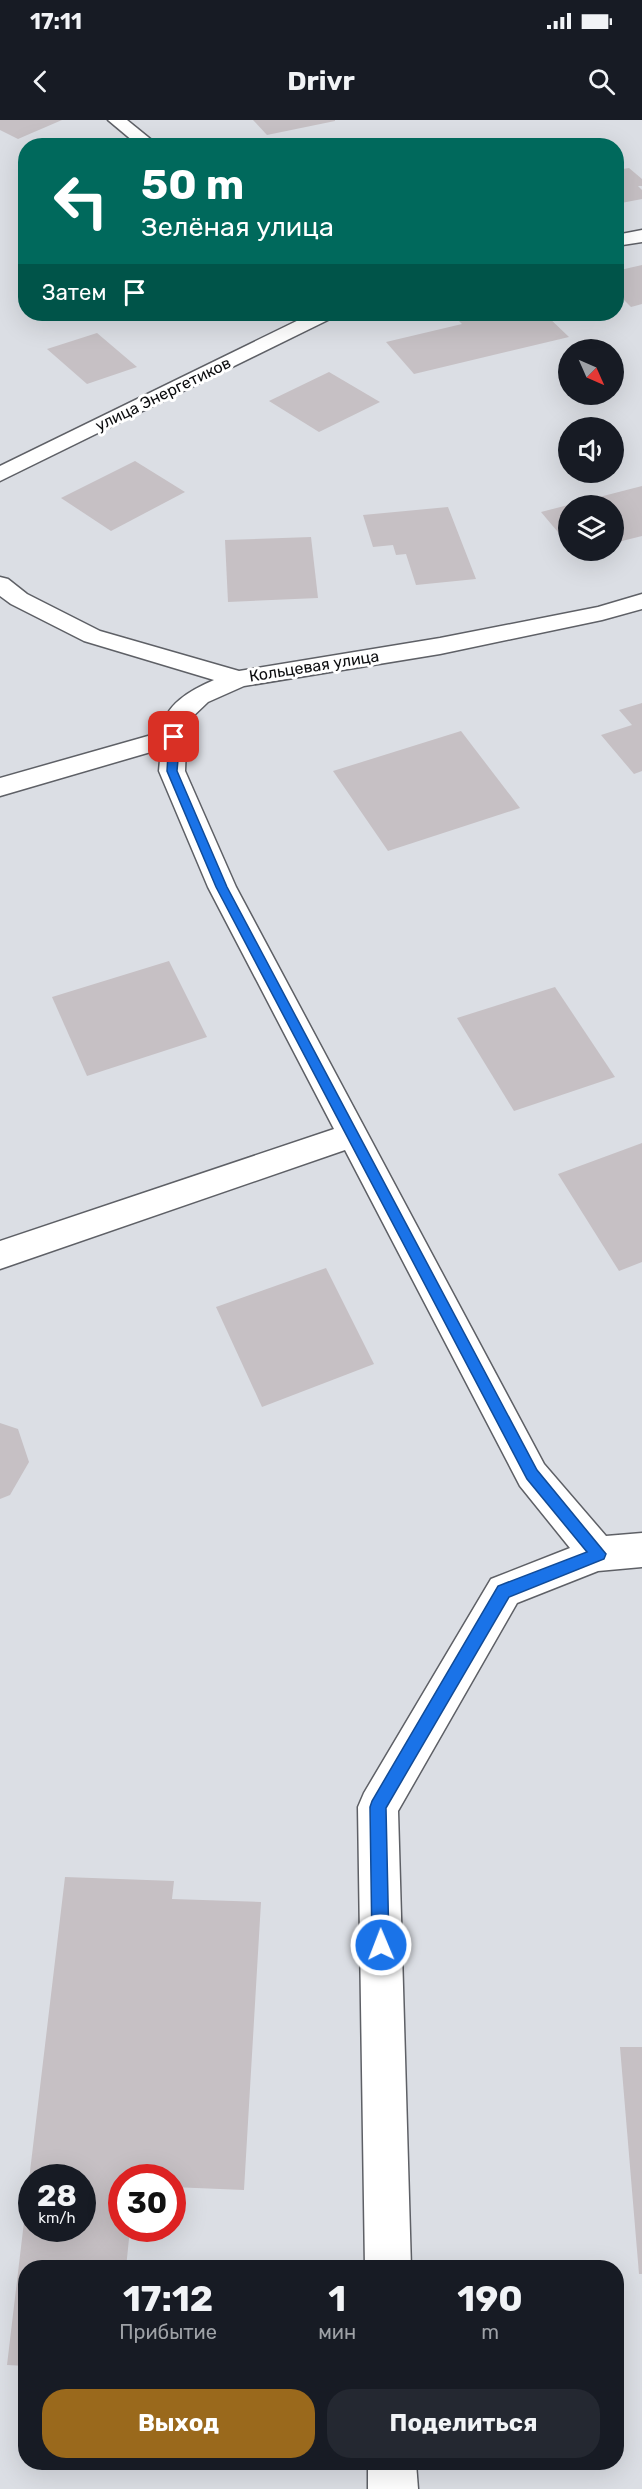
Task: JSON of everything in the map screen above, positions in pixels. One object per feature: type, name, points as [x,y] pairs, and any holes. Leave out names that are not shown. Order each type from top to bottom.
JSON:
[{"type":"street","points":[[116,120],[140,138]]},
{"type":"street","points":[[624,239],[642,236]]},
{"type":"street","name":"улица Энергетиков","points":[[0,474],[311,321]]},
{"type":"street","name":"Кольцевая улица","points":[[0,584],[19,599],[92,636],[238,679],[440,646],[602,613],[642,601]]},
{"type":"street","points":[[238,679],[199,696],[175,720],[172,771],[222,887],[532,1474],[598,1554]]},
{"type":"street","points":[[0,787],[174,737]]},
{"type":"street","points":[[0,1255],[353,1135]]},
{"type":"street","points":[[388,2260],[378,1807],[504,1591],[598,1554],[642,1550]]},
{"type":"street","points":[[392,2470],[393,2489]]},
{"type":"building","points":[[0,120],[62,120],[18,139],[0,130]]},
{"type":"building","points":[[253,120],[335,120],[335,121],[267,135]]},
{"type":"building","points":[[629,168],[642,179],[642,186],[638,186],[642,190],[642,199],[624,202],[624,169]]},
{"type":"building","points":[[642,265],[642,304],[631,307],[624,300],[624,269]]},
{"type":"building","points":[[459,321],[552,321],[569,337],[414,374],[386,342],[462,324]]},
{"type":"building","points":[[97,333],[137,367],[87,384],[47,349]]},
{"type":"building","points":[[329,372],[380,402],[319,432],[269,401]]},
{"type":"building","points":[[135,461],[185,492],[111,531],[61,498]]},
{"type":"building","points":[[642,486],[642,536],[624,540],[624,495],[607,495]]},
{"type":"building","points":[[448,507],[476,579],[416,585],[406,554],[396,555],[393,545],[373,547],[363,515]]},
{"type":"building","points":[[558,508],[558,532],[541,512]]},
{"type":"building","points":[[311,537],[318,598],[228,602],[225,540]]},
{"type":"building","points":[[642,703],[642,771],[634,774],[601,735],[632,725],[619,710]]},
{"type":"building","points":[[461,731],[520,808],[388,851],[333,771]]},
{"type":"building","points":[[169,961],[207,1037],[87,1076],[52,997]]},
{"type":"building","points":[[555,987],[615,1077],[514,1111],[457,1018]]},
{"type":"building","points":[[642,1143],[642,1262],[619,1271],[558,1174]]},
{"type":"building","points":[[326,1268],[374,1364],[262,1407],[216,1307]]},
{"type":"building","points":[[0,1423],[18,1429],[29,1462],[10,1495],[0,1499]]},
{"type":"building","points":[[65,1877],[174,1881],[172,1899],[261,1902],[244,2190],[186,2188],[186,2164],[108,2164],[108,2242],[129,2242],[127,2260],[19,2260],[22,2242],[96,2242],[96,2164],[31,2164]]},
{"type":"building","points":[[620,2047],[642,2047],[642,2274],[639,2274]]},
{"type":"building","points":[[18,2272],[18,2366],[7,2365]]},
{"type":"route","points":[[174,737],[172,771],[222,887],[532,1474],[598,1554],[504,1591],[378,1807],[381,1945]]}]
